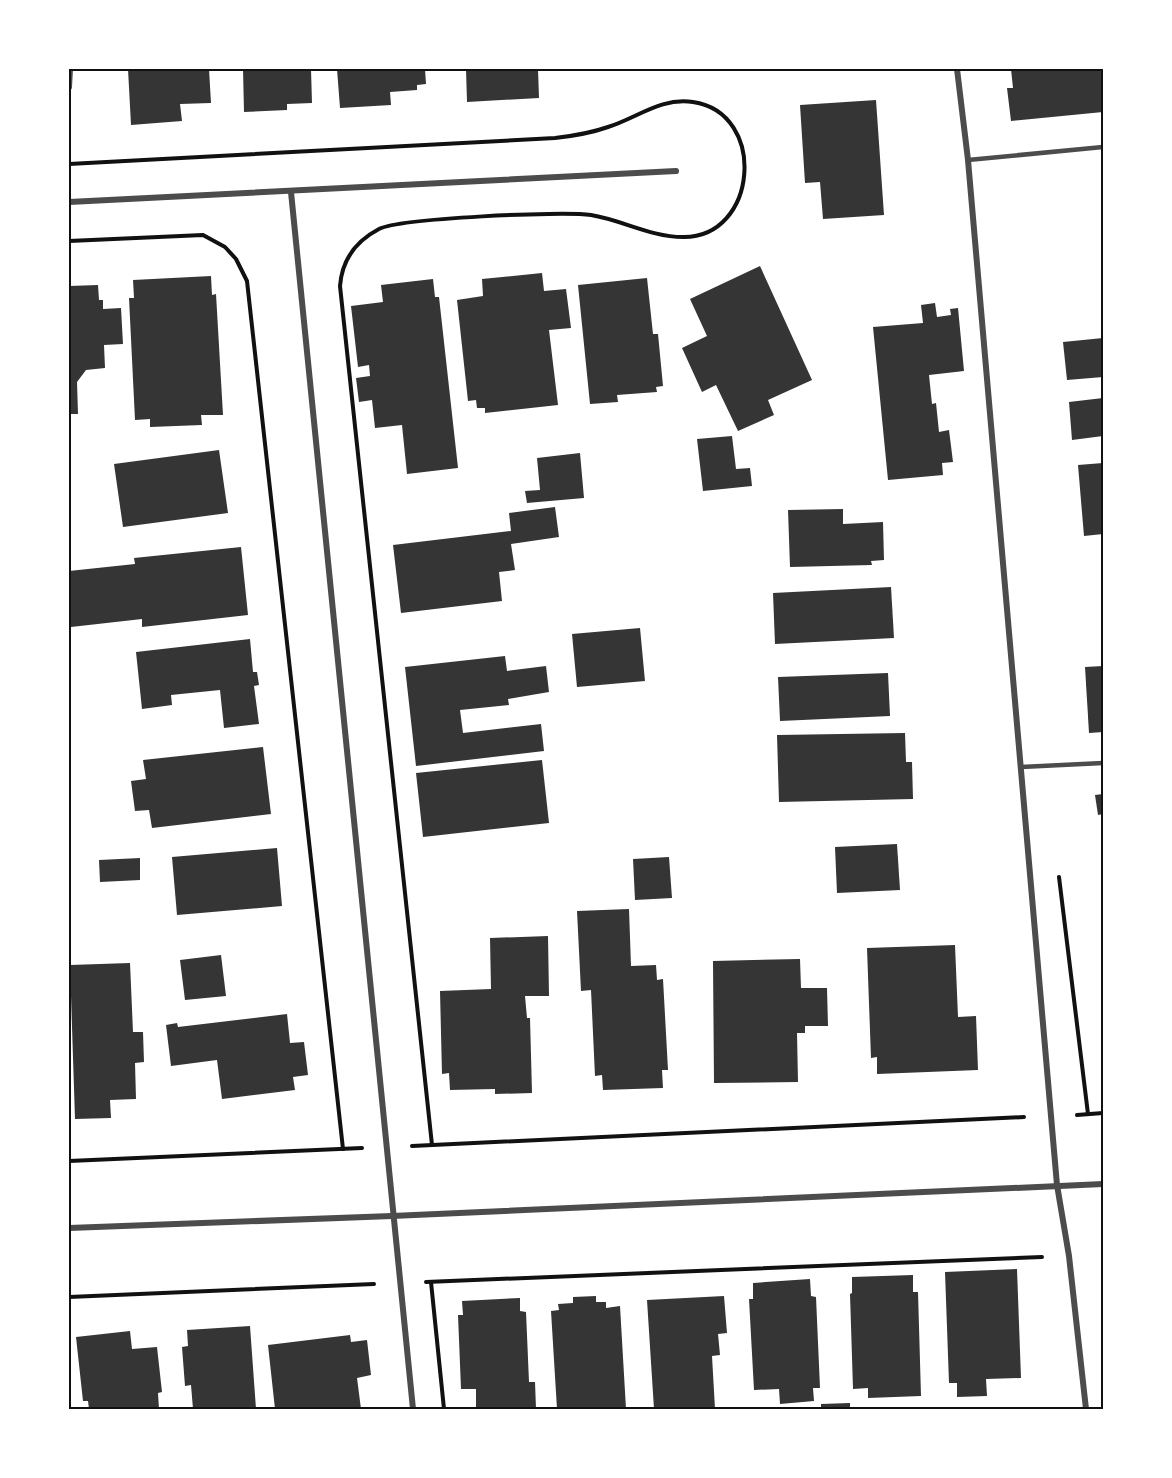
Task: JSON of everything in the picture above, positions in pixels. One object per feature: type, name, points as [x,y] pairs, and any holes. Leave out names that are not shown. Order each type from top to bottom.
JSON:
[{"type":"street","points":[[69,87],[70,69]]},
{"type":"street","points":[[957,69],[968,160],[1057,1185],[1070,1256],[1086,1409]]},
{"type":"street","points":[[69,202],[676,171]]},
{"type":"street","points":[[291,192],[413,1409]]},
{"type":"street","points":[[69,1228],[1103,1184]]},
{"type":"lane","points":[[968,160],[1103,147]]},
{"type":"lane","points":[[1021,767],[1103,764]]},
{"type":"path","points":[[69,164],[555,138],[609,127],[650,107],[671,102],[694,102],[710,108],[738,135],[744,150],[746,169],[735,207],[726,219],[710,230],[690,237],[671,237],[611,219],[565,214],[393,224],[364,238],[353,250],[341,273],[340,286],[432,1145]]},
{"type":"path","points":[[69,241],[203,235],[225,247],[236,259],[247,281],[343,1149]]},
{"type":"path","points":[[1059,871],[1088,1114]]},
{"type":"path","points":[[69,1161],[1103,1113]]},
{"type":"path","points":[[69,1298],[1070,1256]]},
{"type":"path","points":[[430,1282],[444,1409]]},
{"type":"building","points":[[128,69],[209,69],[211,103],[180,104],[182,121],[131,125]]},
{"type":"building","points":[[243,69],[311,69],[312,103],[287,104],[287,110],[244,112]]},
{"type":"building","points":[[337,69],[425,69],[426,84],[417,85],[417,90],[390,92],[391,105],[340,108]]},
{"type":"building","points":[[466,69],[538,69],[539,98],[467,102]]},
{"type":"building","points":[[1011,69],[1103,69],[1103,112],[1011,121],[1007,88],[1013,88]]},
{"type":"building","points":[[876,100],[884,215],[823,219],[820,182],[805,183],[800,105]]},
{"type":"building","points":[[760,266],[812,380],[768,400],[774,415],[738,431],[716,385],[702,392],[682,348],[707,336],[690,299]]},
{"type":"building","points":[[542,273],[544,291],[566,289],[571,328],[549,330],[558,405],[485,413],[485,408],[477,408],[476,400],[468,401],[457,300],[483,296],[482,279]]},
{"type":"building","points":[[211,276],[212,295],[216,294],[223,415],[201,415],[202,425],[150,427],[150,419],[135,420],[129,298],[134,298],[133,280]]},
{"type":"building","points":[[647,278],[653,334],[658,334],[663,386],[656,387],[657,392],[617,395],[618,402],[590,404],[578,285]]},
{"type":"building","points":[[433,279],[435,297],[439,297],[458,468],[407,474],[402,425],[375,428],[372,400],[359,402],[356,378],[370,376],[369,365],[358,367],[351,306],[383,302],[381,285]]},
{"type":"building","points":[[98,285],[99,300],[103,300],[103,309],[121,308],[123,344],[104,345],[105,368],[86,370],[77,382],[78,414],[69,414],[69,286]]},
{"type":"building","points":[[935,303],[937,317],[951,315],[950,309],[958,308],[964,371],[929,375],[932,404],[936,403],[939,432],[949,430],[953,462],[942,463],[943,475],[888,480],[873,327],[923,323],[921,305]]},
{"type":"building","points":[[1103,338],[1103,377],[1067,380],[1063,342]]},
{"type":"building","points":[[1103,398],[1103,436],[1072,440],[1069,402]]},
{"type":"building","points":[[732,436],[736,469],[750,468],[752,486],[703,491],[697,439]]},
{"type":"building","points":[[219,450],[228,513],[123,527],[114,464]]},
{"type":"building","points":[[580,453],[584,498],[527,503],[525,491],[540,490],[537,458]]},
{"type":"building","points":[[1103,463],[1103,534],[1084,536],[1078,465]]},
{"type":"building","points":[[555,507],[559,537],[511,544],[515,570],[499,572],[502,601],[401,613],[393,545],[511,531],[509,513]]},
{"type":"building","points":[[843,509],[843,524],[883,522],[884,560],[871,561],[872,565],[790,567],[788,510]]},
{"type":"building","points":[[241,547],[248,615],[142,627],[142,619],[71,627],[69,571],[135,564],[134,558]]},
{"type":"building","points":[[891,587],[894,638],[775,644],[773,593]]},
{"type":"building","points":[[640,628],[645,681],[577,687],[572,634]]},
{"type":"building","points":[[250,639],[253,672],[257,672],[259,685],[254,686],[259,724],[224,728],[220,690],[171,695],[172,705],[142,709],[136,652]]},
{"type":"building","points":[[505,656],[507,671],[546,666],[549,692],[508,699],[509,705],[460,710],[463,733],[541,724],[544,751],[416,766],[405,667]]},
{"type":"building","points":[[1103,666],[1103,732],[1089,733],[1085,667]]},
{"type":"building","points":[[888,673],[890,716],[780,721],[778,677]]},
{"type":"building","points":[[905,733],[906,762],[912,762],[913,799],[779,802],[777,735]]},
{"type":"building","points":[[263,747],[271,814],[152,828],[149,810],[135,811],[131,781],[146,779],[143,760]]},
{"type":"building","points":[[542,760],[549,823],[423,837],[416,773]]},
{"type":"building","points":[[1103,794],[1103,814],[1098,815],[1095,795]]},
{"type":"building","points":[[897,844],[900,890],[837,893],[835,847]]},
{"type":"building","points":[[277,848],[282,906],[177,915],[172,857]]},
{"type":"building","points":[[669,857],[672,898],[635,900],[633,859]]},
{"type":"building","points":[[140,858],[140,880],[100,882],[99,860]]},
{"type":"building","points":[[629,909],[631,966],[656,965],[657,980],[663,979],[668,1070],[662,1070],[663,1088],[603,1090],[602,1075],[595,1076],[591,990],[581,991],[577,911]]},
{"type":"building","points":[[548,936],[549,996],[525,996],[527,1018],[530,1018],[532,1093],[495,1094],[495,1089],[450,1090],[449,1073],[442,1074],[440,991],[491,989],[490,938]]},
{"type":"building","points":[[955,945],[958,1017],[976,1016],[978,1070],[877,1074],[877,1057],[871,1058],[867,948]]},
{"type":"building","points":[[221,955],[226,996],[185,1000],[180,960]]},
{"type":"building","points":[[800,959],[801,988],[827,988],[828,1026],[805,1026],[805,1033],[797,1033],[798,1082],[714,1083],[713,961]]},
{"type":"building","points":[[130,963],[133,1032],[143,1032],[144,1062],[135,1063],[136,1099],[110,1100],[111,1118],[75,1119],[70,965]]},
{"type":"building","points":[[287,1014],[290,1043],[304,1042],[308,1075],[293,1077],[295,1090],[222,1099],[217,1060],[171,1066],[166,1025],[177,1023],[178,1027]]},
{"type":"building","points":[[1017,1269],[1021,1378],[986,1379],[987,1396],[957,1397],[957,1383],[949,1383],[945,1272]]},
{"type":"building","points":[[913,1275],[913,1292],[918,1292],[921,1396],[868,1398],[868,1388],[853,1389],[850,1294],[852,1293],[852,1277]]},
{"type":"building","points":[[810,1279],[811,1296],[816,1297],[820,1388],[813,1388],[814,1401],[780,1404],[779,1389],[754,1390],[749,1299],[753,1299],[753,1283]]},
{"type":"building","points":[[596,1296],[596,1302],[606,1302],[606,1308],[620,1306],[626,1409],[557,1409],[551,1311],[559,1310],[558,1304],[573,1303],[573,1297]]},
{"type":"building","points":[[724,1296],[727,1333],[718,1334],[720,1355],[712,1356],[715,1409],[654,1409],[647,1300]]},
{"type":"building","points":[[520,1298],[520,1311],[526,1312],[529,1382],[535,1382],[536,1409],[476,1409],[476,1389],[461,1389],[458,1315],[463,1315],[462,1301]]},
{"type":"building","points":[[250,1326],[256,1409],[193,1409],[191,1385],[185,1386],[182,1347],[188,1346],[187,1330]]},
{"type":"building","points":[[130,1331],[132,1349],[157,1347],[162,1392],[158,1393],[159,1409],[89,1409],[88,1401],[83,1401],[76,1337]]},
{"type":"building","points":[[350,1335],[351,1342],[367,1340],[371,1375],[357,1378],[361,1409],[275,1409],[268,1345]]},
{"type":"building","points":[[850,1403],[850,1409],[821,1409],[821,1404]]}]
